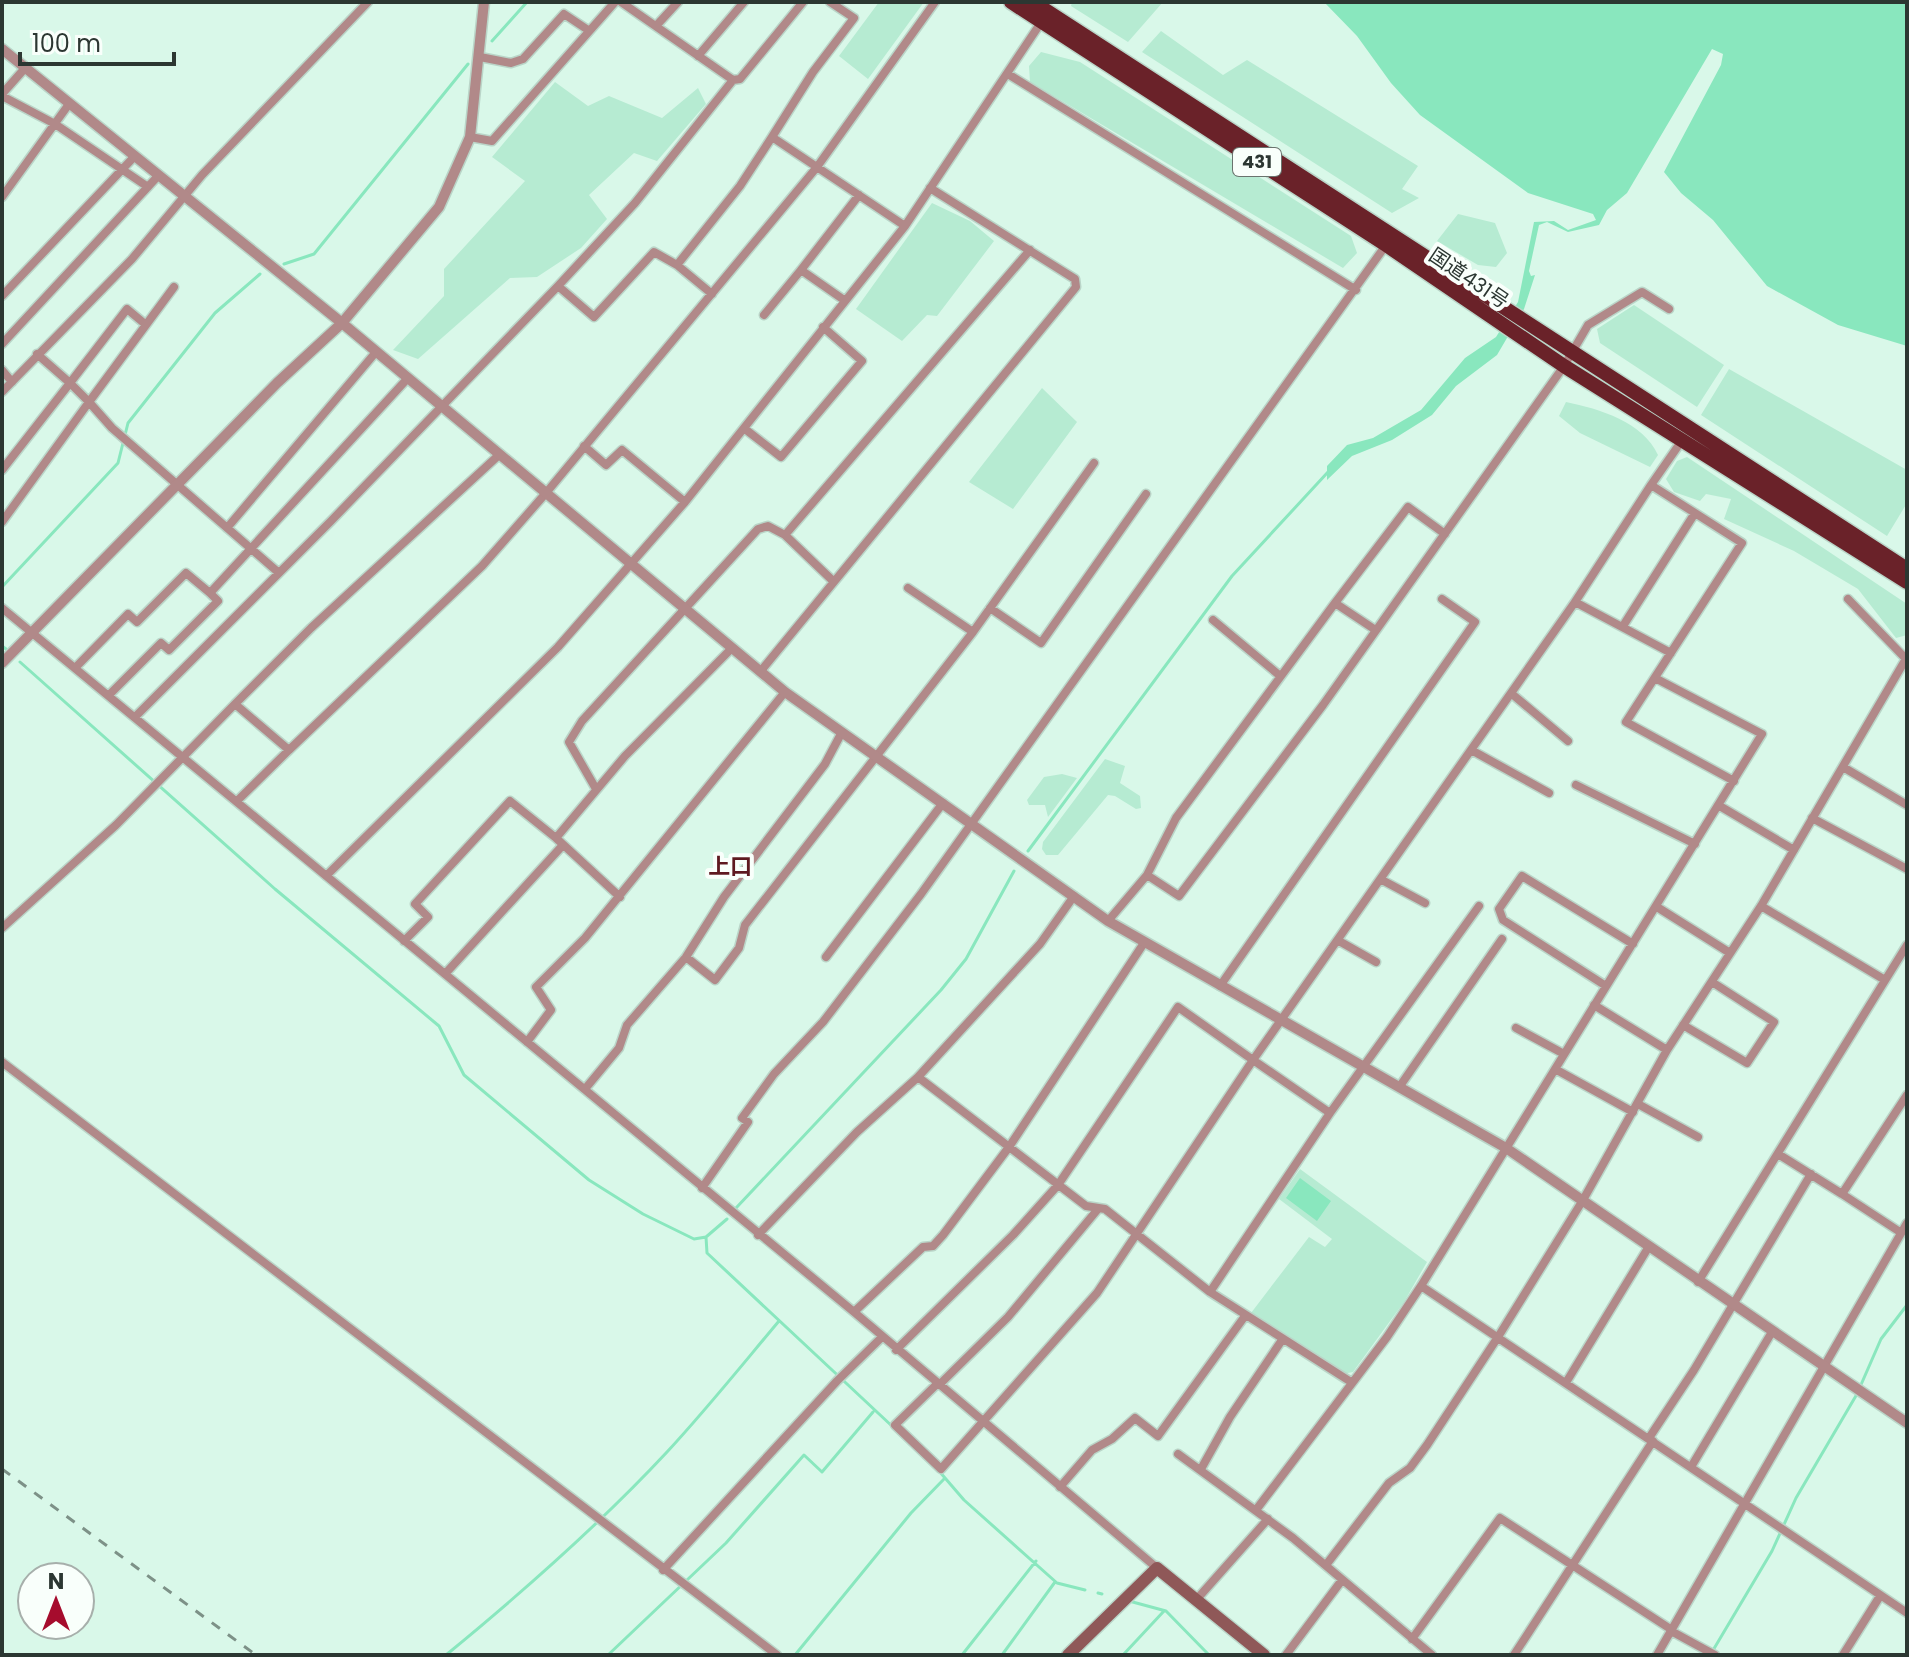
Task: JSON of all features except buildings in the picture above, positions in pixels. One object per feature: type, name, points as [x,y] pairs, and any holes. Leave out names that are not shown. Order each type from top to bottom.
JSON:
[{"type":"highway","name":"国道431号","points":[[1011,2],[1045,17],[1573,351],[1907,569]]},
{"type":"highway","name":"国道431号","points":[[1033,2],[1045,17],[1508,329],[1907,582]]},
{"type":"main road","points":[[1068,1655],[1157,1568],[1264,1655]]},
{"type":"street","points":[[2,392],[132,259],[184,197],[368,2]]},
{"type":"street","points":[[2,663],[277,383],[342,323],[439,207],[470,137],[484,2]]},
{"type":"street","points":[[470,137],[492,141],[588,30],[618,2],[733,80],[740,79],[803,2]]},
{"type":"street","points":[[656,26],[678,2]]},
{"type":"street","points":[[698,56],[744,2]]},
{"type":"street","points":[[677,265],[740,186],[813,72],[854,18],[830,2]]},
{"type":"street","points":[[237,801],[482,566],[546,493],[817,167],[935,2]]},
{"type":"street","points":[[480,57],[511,63],[523,59],[564,14],[588,30]]},
{"type":"street","points":[[326,876],[558,647],[633,565],[905,226],[1045,17]]},
{"type":"street","points":[[2,49],[133,158],[342,323],[785,692],[1108,921],[1506,1148],[1823,1367],[1906,1419]]},
{"type":"street","points":[[26,67],[2,95],[55,124],[148,187]]},
{"type":"street","points":[[1008,74],[1356,290]]},
{"type":"street","points":[[135,717],[558,286],[635,203],[733,80]]},
{"type":"street","points":[[2,197],[69,104]]},
{"type":"street","points":[[772,137],[905,226]]},
{"type":"street","points":[[2,296],[133,158]]},
{"type":"street","points":[[2,344],[158,176]]},
{"type":"street","points":[[760,672],[832,580],[1076,287],[1075,279],[930,188]]},
{"type":"street","points":[[764,315],[859,195]]},
{"type":"street","points":[[702,1188],[748,1122],[742,1118],[756,1095],[823,1022],[921,894],[1386,245]]},
{"type":"street","points":[[785,535],[1030,250]]},
{"type":"street","points":[[558,286],[594,317],[654,252],[677,265],[712,294]]},
{"type":"street","points":[[801,270],[844,300]]},
{"type":"street","points":[[2,522],[174,287]]},
{"type":"street","points":[[1147,875],[1179,896],[1323,705],[1374,629],[1564,366],[1588,325],[1642,292],[1669,309]]},
{"type":"street","points":[[2,470],[127,309],[145,324]]},
{"type":"street","points":[[745,429],[781,457],[862,361],[823,327]]},
{"type":"street","points":[[227,528],[376,352]]},
{"type":"street","points":[[37,354],[178,486],[279,573]]},
{"type":"street","points":[[2,370],[12,382]]},
{"type":"street","points":[[210,593],[408,378]]},
{"type":"street","points":[[1098,1209],[1008,1317],[895,1425],[941,1469],[1067,1331],[1139,1233],[1253,1060],[1473,751],[1683,439]]},
{"type":"street","points":[[584,446],[606,465],[622,450],[685,502]]},
{"type":"street","points":[[2,928],[116,825],[311,628],[500,454]]},
{"type":"street","points":[[686,957],[715,980],[739,948],[745,925],[973,632],[1094,463]]},
{"type":"street","points":[[1651,485],[1742,543],[1626,722],[1734,781]]},
{"type":"street","points":[[990,608],[1041,643],[1146,494]]},
{"type":"street","points":[[1108,921],[1147,875],[1176,818],[1279,675],[1408,507],[1445,534]]},
{"type":"street","points":[[1623,626],[1695,513]]},
{"type":"street","points":[[596,789],[569,742],[582,721],[758,529],[768,526],[785,535],[832,580]]},
{"type":"street","points":[[75,668],[128,614],[137,622],[186,573],[218,601],[169,650],[161,643],[109,695]]},
{"type":"street","points":[[908,588],[973,632]]},
{"type":"street","points":[[1220,986],[1475,622],[1442,599]]},
{"type":"street","points":[[1326,1565],[1389,1483],[1410,1468],[1498,1337],[1583,1200],[1667,1050],[1761,906],[1907,659],[1848,599]]},
{"type":"street","points":[[1575,602],[1671,653]]},
{"type":"street","points":[[1335,603],[1374,629]]},
{"type":"street","points":[[2,608],[854,1312],[1157,1568]]},
{"type":"street","points":[[1213,620],[1279,675]]},
{"type":"street","points":[[445,974],[559,841],[596,789],[659,719],[698,685],[732,648]]},
{"type":"street","points":[[1256,1510],[1421,1286],[1762,734],[1655,678]]},
{"type":"street","points":[[527,1042],[551,1010],[536,987],[620,897],[785,692]]},
{"type":"street","points":[[1512,694],[1568,741]]},
{"type":"street","points":[[235,704],[289,750]]},
{"type":"street","points":[[585,1089],[619,1048],[627,1025],[686,957],[724,897],[825,764],[842,732]]},
{"type":"street","points":[[1473,751],[1549,793]]},
{"type":"street","points":[[1843,767],[1904,803],[1907,792]]},
{"type":"street","points":[[1576,785],[1695,844]]},
{"type":"street","points":[[404,941],[428,917],[415,904],[510,801],[620,897]]},
{"type":"street","points":[[826,957],[943,803]]},
{"type":"street","points":[[1718,805],[1794,850]]},
{"type":"street","points":[[1812,818],[1907,869]]},
{"type":"street","points":[[1606,986],[1503,920],[1499,909],[1522,876],[1633,944]]},
{"type":"street","points":[[1382,880],[1425,903]]},
{"type":"street","points":[[758,1235],[857,1132],[918,1077],[1040,944],[1074,896]]},
{"type":"street","points":[[1210,1292],[1330,1113],[1479,906]]},
{"type":"street","points":[[1761,906],[1885,980]]},
{"type":"street","points":[[1657,907],[1730,953]]},
{"type":"street","points":[[1400,1086],[1502,939]]},
{"type":"street","points":[[1339,941],[1376,962]]},
{"type":"street","points":[[854,1312],[923,1247],[933,1246],[1009,1147],[1144,943]]},
{"type":"street","points":[[1698,1282],[1907,945]]},
{"type":"street","points":[[1683,1025],[1747,1063],[1774,1022],[1712,982]]},
{"type":"street","points":[[1594,1005],[1667,1050]]},
{"type":"street","points":[[896,1350],[1013,1235],[1058,1185],[1178,1007],[1330,1113]]},
{"type":"street","points":[[1516,1028],[1564,1054]]},
{"type":"street","points":[[2,1062],[777,1655]]},
{"type":"street","points":[[1555,1069],[1698,1137]]},
{"type":"street","points":[[918,1077],[1086,1206],[1105,1209],[1210,1292],[1351,1382]]},
{"type":"street","points":[[1842,1194],[1907,1095]]},
{"type":"street","points":[[1778,1154],[1900,1232]]},
{"type":"street","points":[[1514,1655],[1651,1440],[1811,1174]]},
{"type":"street","points":[[1657,1655],[1907,1223]]},
{"type":"street","points":[[1567,1381],[1648,1248]]},
{"type":"street","points":[[1421,1286],[1567,1381],[1907,1613]]},
{"type":"street","points":[[1060,1487],[1092,1450],[1112,1439],[1135,1418],[1158,1436],[1245,1316]]},
{"type":"street","points":[[1691,1467],[1772,1332]]},
{"type":"street","points":[[663,1570],[837,1381],[882,1337]]},
{"type":"street","points":[[1201,1469],[1230,1417],[1282,1340]]},
{"type":"street","points":[[1178,1454],[1268,1519],[1432,1655]]},
{"type":"street","points":[[1412,1639],[1500,1518],[1715,1655]]},
{"type":"street","points":[[1197,1599],[1268,1519]]},
{"type":"street","points":[[1286,1655],[1342,1580]]},
{"type":"street","points":[[1843,1655],[1880,1596]]},
{"type":"shaded area","points":[[879,2],[924,2],[868,79],[839,56]]},
{"type":"shaded area","points":[[1072,2],[1163,2],[1128,42],[1071,6]]},
{"type":"shaded area","points":[[1324,2],[1907,2],[1907,346],[1838,325],[1767,286],[1713,220],[1681,193],[1664,172],[1721,65],[1723,54],[1712,49],[1627,193],[1607,210],[1599,225],[1568,232],[1547,222],[1539,225],[1529,271],[1531,276],[1535,275],[1524,309],[1497,355],[1456,386],[1432,415],[1392,440],[1352,456],[1327,480],[1327,466],[1347,445],[1373,438],[1421,410],[1465,358],[1496,337],[1518,302],[1534,222],[1554,221],[1568,230],[1596,220],[1593,214],[1528,193],[1420,115],[1391,83],[1357,36]]},
{"type":"shaded area","points":[[1161,31],[1223,75],[1247,60],[1418,166],[1402,189],[1419,198],[1392,213],[1142,52]]},
{"type":"shaded area","points":[[1041,52],[1080,62],[1351,236],[1357,253],[1343,268],[1030,82],[1029,66]]},
{"type":"shaded area","points":[[555,82],[588,106],[609,96],[662,118],[698,88],[706,104],[657,161],[634,153],[589,195],[607,219],[581,248],[537,277],[510,278],[418,359],[393,350],[444,296],[444,269],[525,181],[492,157]]},
{"type":"shaded area","points":[[932,203],[970,221],[994,241],[937,316],[927,315],[902,341],[856,309]]},
{"type":"shaded area","points":[[1458,214],[1495,223],[1507,253],[1496,267],[1478,265],[1437,241]]},
{"type":"shaded area","points":[[1634,305],[1724,365],[1697,407],[1600,343],[1597,329]]},
{"type":"shaded area","points":[[1729,369],[1907,470],[1907,503],[1887,536],[1701,415]]},
{"type":"shaded area","points":[[1042,388],[1077,422],[1013,509],[969,482]]},
{"type":"shaded area","points":[[1566,402],[1606,413],[1642,434],[1658,455],[1650,467],[1580,433],[1559,416]]},
{"type":"shaded area","points":[[1687,457],[1907,604],[1907,635],[1896,638],[1858,589],[1794,551],[1724,519],[1731,499],[1706,494],[1700,501],[1674,492],[1666,479],[1677,461]]},
{"type":"shaded area","points":[[1105,759],[1125,766],[1120,783],[1140,796],[1141,808],[1136,809],[1108,795],[1058,855],[1046,855],[1042,849],[1043,842]]},
{"type":"shaded area","points":[[1062,774],[1077,778],[1048,817],[1045,805],[1029,805],[1027,800],[1044,777]]},
{"type":"shaded area","points":[[1300,1169],[1427,1262],[1404,1302],[1353,1372],[1343,1374],[1251,1313],[1309,1237],[1325,1247],[1332,1239],[1279,1199]]},
{"type":"shaded area","points":[[1300,1178],[1331,1201],[1317,1221],[1286,1198]]},
{"type":"waterway","points":[[492,41],[527,2]]},
{"type":"waterway","points":[[284,264],[314,254],[468,64]]},
{"type":"waterway","points":[[2,587],[118,463],[128,423],[215,313],[260,274]]},
{"type":"waterway","points":[[1028,851],[1232,576],[1328,472]]},
{"type":"waterway","points":[[2,646],[6,649]]},
{"type":"waterway","points":[[20,662],[275,889],[439,1026],[464,1075],[589,1180],[643,1214],[694,1239],[706,1237],[727,1219]]},
{"type":"waterway","points":[[736,1208],[941,990],[966,959],[1014,871]]},
{"type":"waterway","points":[[706,1237],[707,1253],[893,1427]]},
{"type":"waterway","points":[[1860,1387],[1881,1339],[1907,1305]]},
{"type":"waterway","points":[[446,1655],[615,1506],[696,1420],[779,1321]]},
{"type":"waterway","points":[[1712,1652],[1772,1551],[1796,1498],[1857,1394]]},
{"type":"waterway","points":[[608,1655],[726,1543],[804,1455],[822,1472],[873,1412]]},
{"type":"waterway","points":[[939,1471],[964,1500],[1057,1583],[1085,1590]]},
{"type":"waterway","points":[[795,1655],[911,1513],[945,1478]]},
{"type":"waterway","points":[[962,1655],[1036,1561]]},
{"type":"waterway","points":[[1002,1655],[1055,1582]]},
{"type":"waterway","points":[[1098,1593],[1102,1594]]},
{"type":"waterway","points":[[1129,1601],[1166,1611],[1209,1655]]},
{"type":"waterway","points":[[1123,1655],[1164,1611]]},
{"type":"railway","points":[[2,1469],[256,1655]]},
{"type":"district","name":"上口","points":[[730,866]]}]
